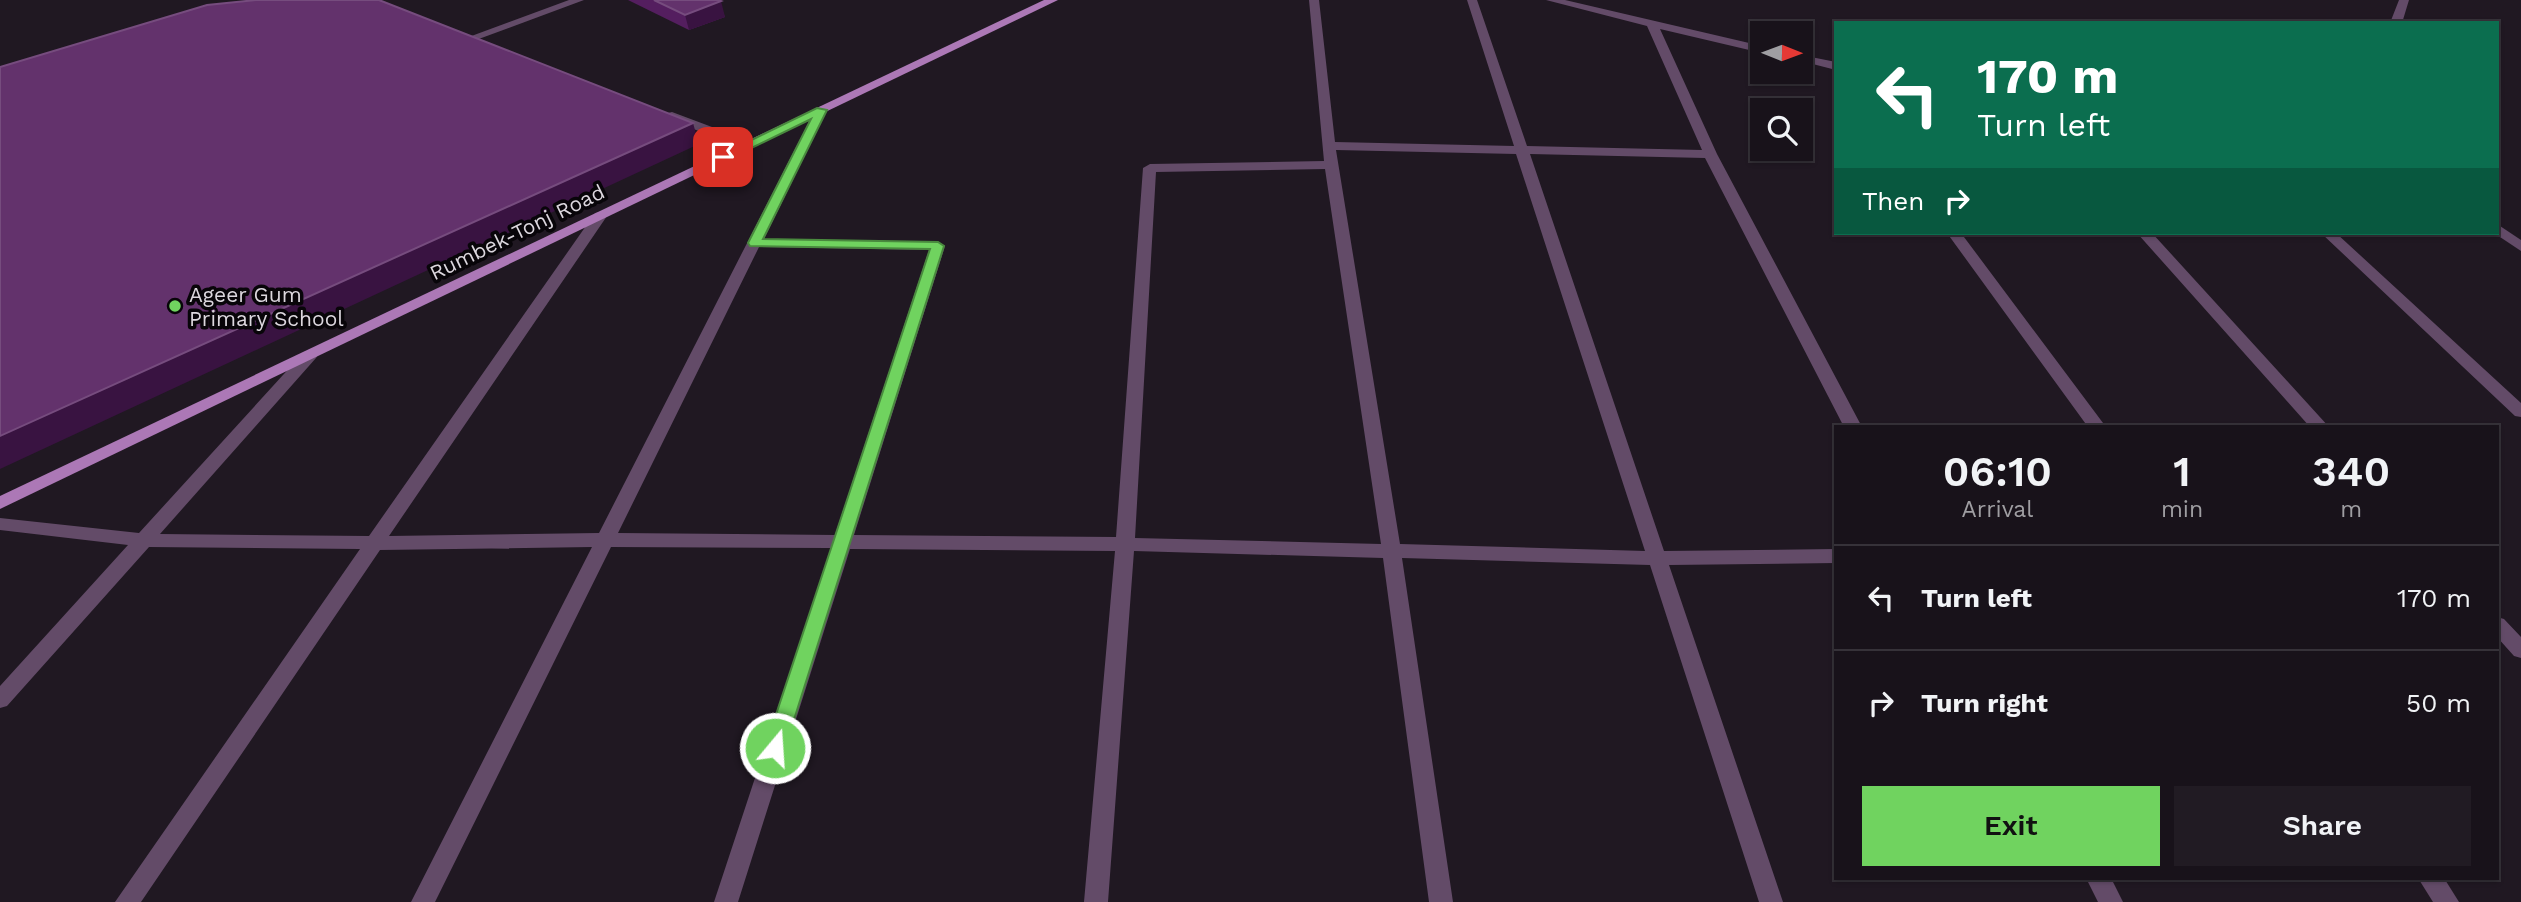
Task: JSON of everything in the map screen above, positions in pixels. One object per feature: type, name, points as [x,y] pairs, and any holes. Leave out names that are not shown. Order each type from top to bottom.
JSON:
[{"type":"main road","name":"Rumbek-Tonj Road","points":[[0,503],[1053,0]]},
{"type":"street","points":[[497,48],[466,36],[579,0]]},
{"type":"street","points":[[1314,0],[1331,165],[1391,550],[1441,902]]},
{"type":"street","points":[[1472,0],[1771,902]]},
{"type":"street","points":[[1551,0],[1750,46]]},
{"type":"street","points":[[2397,21],[2404,0]]},
{"type":"street","points":[[1651,22],[1710,154],[1852,425]]},
{"type":"street","points":[[1813,62],[1834,68]]},
{"type":"street","points":[[423,902],[821,110]]},
{"type":"street","points":[[660,111],[747,145]]},
{"type":"street","points":[[1329,146],[1710,154]]},
{"type":"street","points":[[1096,902],[1125,544],[1150,168],[1331,165]]},
{"type":"street","points":[[127,902],[600,216]]},
{"type":"street","points":[[2499,223],[2521,228]]},
{"type":"street","points":[[2499,230],[2521,247]]},
{"type":"street","points":[[1955,235],[2096,425]]},
{"type":"street","points":[[2146,235],[2318,425]]},
{"type":"street","points":[[2330,235],[2521,412]]},
{"type":"street","points":[[726,902],[938,246],[755,243]]},
{"type":"street","points":[[0,700],[310,355]]},
{"type":"street","points":[[0,524],[143,540],[376,544],[605,540],[1125,544],[1657,558],[1834,556]]},
{"type":"street","points":[[2499,626],[2521,650]]},
{"type":"street","points":[[2099,880],[2111,902]]},
{"type":"street","points":[[2431,880],[2447,902]]},
{"type":"building","name":"Ageer Gum Primary School","points":[[256,0],[379,0],[693,123],[0,436],[0,67],[207,5]]},
{"type":"building","points":[[654,0],[718,0],[721,1],[685,15]]},
{"type":"place","name":"Ageer Gum Primary School","points":[[175,306]]},
{"type":"route","points":[[723,157],[821,110],[755,243],[938,246],[775,748]]}]
